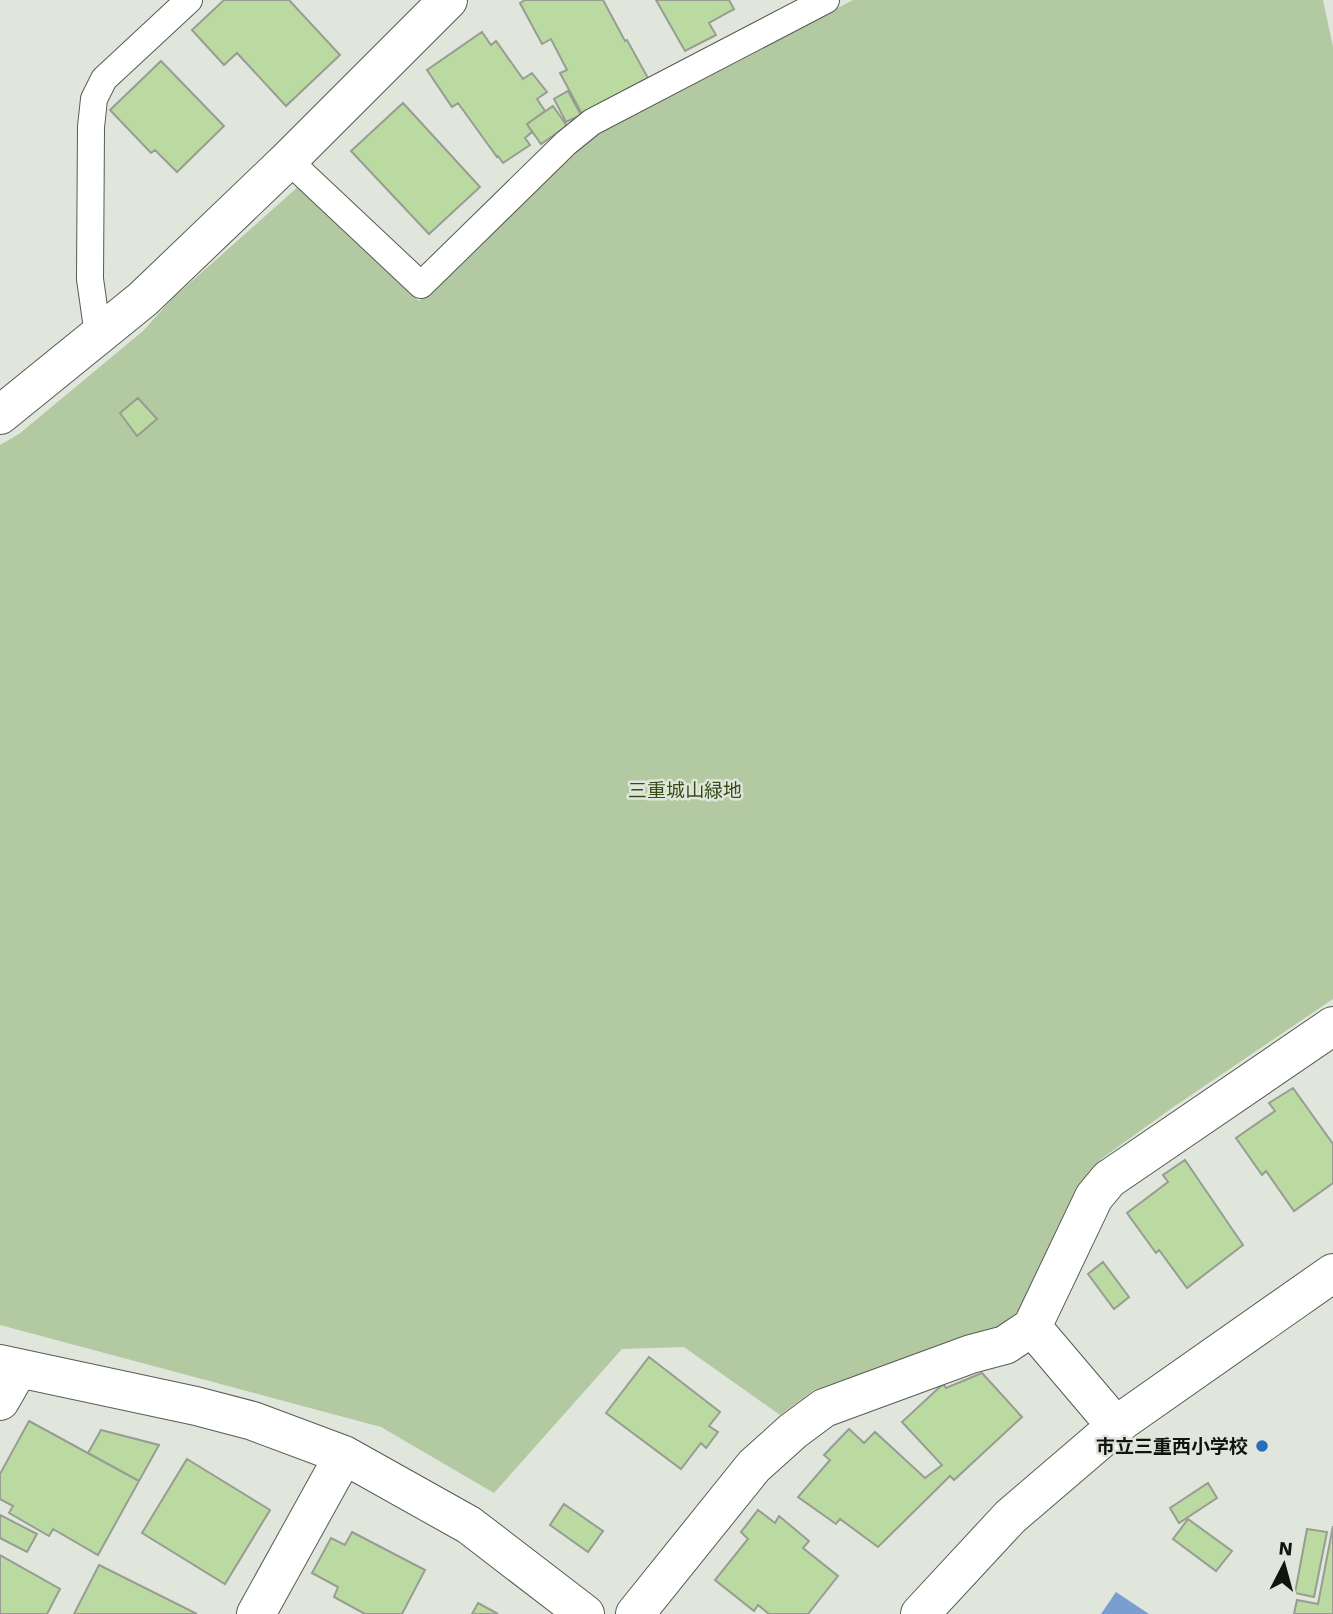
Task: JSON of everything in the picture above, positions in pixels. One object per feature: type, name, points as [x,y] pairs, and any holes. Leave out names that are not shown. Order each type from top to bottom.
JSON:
[{"type":"street","points":[[0,415],[142,299],[288,160],[449,0]]},
{"type":"street","points":[[635,1614],[754,1466],[793,1431],[824,1408],[971,1354],[1004,1345],[1032,1327],[1094,1198],[1109,1179],[1333,1026]]},
{"type":"street","points":[[920,1614],[1010,1517],[1116,1426],[1333,1273]]},
{"type":"street","points":[[1032,1327],[1116,1426]]},
{"type":"street","points":[[0,1401],[9,1366],[253,1421],[344,1455],[469,1525],[586,1614]]},
{"type":"street","points":[[256,1614],[344,1455]]},
{"type":"lane","points":[[98,335],[90,279],[91,127],[94,99],[104,79],[189,0]]},
{"type":"lane","points":[[288,160],[421,285],[566,143],[592,122],[826,0]]},
{"type":"green space","name":"三重城山緑地","points":[[853,0],[1323,0],[1333,47],[1333,999],[1101,1159],[1074,1201],[1018,1312],[1000,1327],[814,1390],[780,1415],[684,1347],[622,1349],[494,1493],[381,1427],[0,1325],[0,445],[19,434],[143,331],[173,298],[300,185],[419,301],[584,145],[605,129]]},
{"type":"water","points":[[1116,1592],[1149,1614],[1101,1614]]},
{"type":"building","points":[[224,0],[289,0],[340,55],[286,106],[237,53],[224,65],[192,30]]},
{"type":"building","points":[[525,0],[603,0],[648,78],[582,114],[560,73],[567,70],[551,39],[542,44],[520,3]]},
{"type":"building","points":[[656,0],[729,0],[734,9],[709,23],[716,35],[685,51]]},
{"type":"building","points":[[482,32],[491,45],[496,41],[523,79],[532,73],[547,92],[537,99],[545,111],[527,124],[532,132],[525,138],[530,145],[503,163],[458,103],[452,107],[427,70]]},
{"type":"building","points":[[161,61],[224,126],[177,172],[155,150],[151,153],[110,110]]},
{"type":"building","points":[[568,91],[581,115],[566,122],[554,99]]},
{"type":"building","points":[[403,103],[480,187],[429,234],[351,151]]},
{"type":"building","points":[[553,106],[567,126],[541,144],[527,124]]},
{"type":"building","points":[[138,398],[157,419],[137,436],[120,413]]},
{"type":"building","points":[[1293,1088],[1333,1144],[1333,1183],[1294,1211],[1266,1171],[1262,1175],[1236,1138],[1275,1111],[1269,1103]]},
{"type":"building","points":[[1185,1160],[1243,1245],[1187,1288],[1159,1250],[1156,1253],[1127,1213],[1168,1182],[1163,1175]]},
{"type":"building","points":[[1103,1262],[1129,1297],[1114,1309],[1088,1274]]},
{"type":"building","points":[[649,1357],[720,1412],[709,1426],[718,1432],[706,1448],[701,1443],[681,1469],[606,1413]]},
{"type":"building","points":[[982,1373],[1022,1417],[954,1480],[950,1476],[878,1547],[840,1519],[836,1524],[798,1497],[830,1460],[824,1455],[849,1429],[864,1443],[875,1432],[925,1478],[942,1465],[902,1422],[943,1384],[946,1388]]},
{"type":"building","points":[[29,1421],[139,1481],[98,1555],[53,1529],[49,1536],[9,1513],[13,1506],[0,1499],[0,1474]]},
{"type":"building","points":[[101,1430],[159,1445],[139,1481],[88,1453]]},
{"type":"building","points":[[187,1459],[270,1510],[225,1584],[142,1533]]},
{"type":"building","points":[[1208,1483],[1217,1498],[1179,1523],[1170,1508]]},
{"type":"building","points":[[564,1504],[603,1531],[588,1552],[550,1525]]},
{"type":"building","points":[[758,1510],[775,1523],[779,1516],[809,1541],[803,1548],[838,1576],[808,1614],[769,1614],[758,1605],[754,1611],[715,1580],[748,1539],[741,1532]]},
{"type":"building","points":[[0,1515],[37,1534],[27,1552],[0,1538]]},
{"type":"building","points":[[1188,1519],[1232,1551],[1216,1571],[1173,1539]]},
{"type":"building","points":[[1333,1526],[1333,1614],[1294,1614],[1297,1600],[1318,1604]]},
{"type":"building","points":[[1307,1529],[1327,1532],[1314,1597],[1295,1593]]},
{"type":"building","points":[[352,1532],[425,1570],[402,1614],[365,1614],[334,1597],[338,1587],[312,1573],[331,1538],[345,1545]]},
{"type":"building","points":[[0,1555],[60,1589],[47,1614],[0,1614]]},
{"type":"building","points":[[99,1565],[197,1614],[74,1614]]},
{"type":"building","points":[[478,1603],[498,1614],[472,1614]]},
{"type":"place","name":"市立三重西小学校","points":[[1262,1446]]}]
